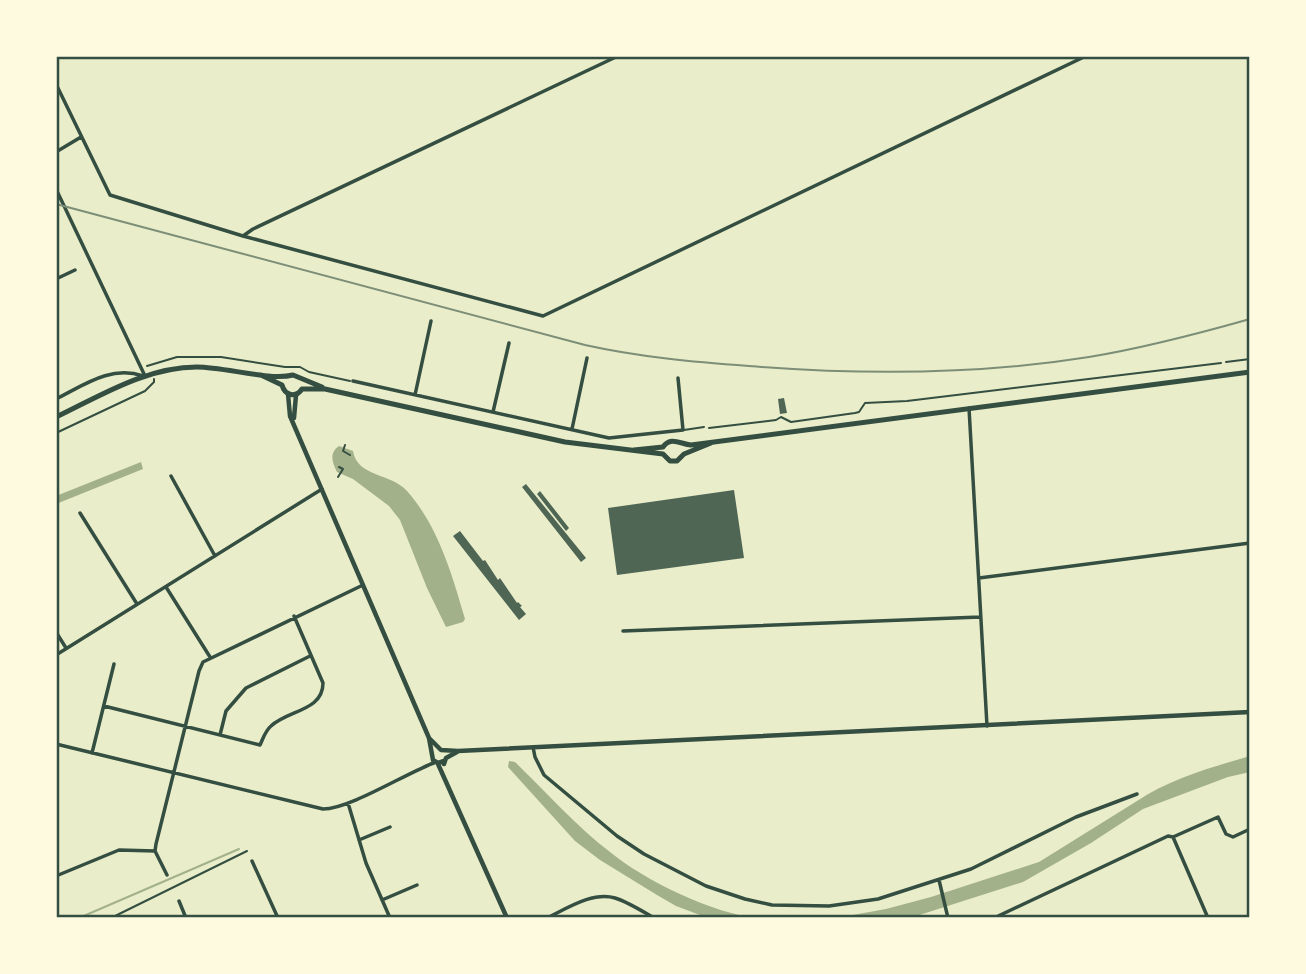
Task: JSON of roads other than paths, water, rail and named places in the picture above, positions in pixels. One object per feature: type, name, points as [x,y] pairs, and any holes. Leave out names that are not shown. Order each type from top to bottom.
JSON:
[{"type":"main road","points":[[56,417],[145,376],[193,367],[229,369],[286,377],[293,374],[325,389],[565,442],[663,451]]},
{"type":"main road","points":[[716,441],[684,454],[680,460],[674,462],[667,460],[663,451],[667,442],[673,440],[682,444],[716,441],[1250,372]]},
{"type":"main road","points":[[261,375],[282,385],[288,394],[296,395],[302,389],[302,379]]},
{"type":"main road","points":[[282,385],[286,377]]},
{"type":"main road","points":[[302,389],[325,389]]},
{"type":"main road","points":[[682,444],[684,454]]},
{"type":"street","points":[[243,236],[618,56]]},
{"type":"street","points":[[56,84],[110,195],[243,236],[543,316],[1086,56]]},
{"type":"street","points":[[56,152],[81,137]]},
{"type":"street","points":[[56,189],[145,376]]},
{"type":"street","points":[[56,279],[75,270]]},
{"type":"street","points":[[415,395],[432,321]]},
{"type":"street","points":[[493,412],[509,343]]},
{"type":"street","points":[[572,429],[587,358]]},
{"type":"street","points":[[56,399],[114,372],[133,372],[145,376]]},
{"type":"street","points":[[353,381],[609,438],[683,430],[678,378]]},
{"type":"street","points":[[288,394],[290,416],[429,738],[433,755],[445,775],[507,918]]},
{"type":"street","points":[[294,423],[296,395]]},
{"type":"street","points":[[969,408],[987,726]]},
{"type":"street","points":[[171,476],[215,556]]},
{"type":"street","points":[[56,655],[322,489]]},
{"type":"street","points":[[80,513],[137,604]]},
{"type":"street","points":[[979,578],[1250,543]]},
{"type":"street","points":[[167,875],[155,850],[198,671],[203,662],[363,584]]},
{"type":"street","points":[[166,587],[210,657]]},
{"type":"street","points":[[104,706],[260,745],[268,728],[321,697],[323,683],[294,617]]},
{"type":"street","points":[[623,631],[980,617]]},
{"type":"street","points":[[56,632],[66,648]]},
{"type":"street","points":[[219,735],[226,711],[246,688],[310,656]]},
{"type":"street","points":[[92,753],[114,664]]},
{"type":"street","points":[[422,767],[442,750],[1250,712]]},
{"type":"street","points":[[429,738],[442,750],[445,775]]},
{"type":"street","points":[[56,744],[323,809],[348,803],[422,767],[445,760],[458,751]]},
{"type":"street","points":[[533,747],[544,775],[617,836],[644,854],[727,894],[772,905],[829,906],[878,899],[939,880],[999,856],[1076,817],[1137,794]]},
{"type":"street","points":[[348,803],[359,840],[390,918]]},
{"type":"street","points":[[994,918],[1168,836],[1174,837],[1218,817],[1226,834],[1233,837],[1250,829]]},
{"type":"street","points":[[359,840],[390,827]]},
{"type":"street","points":[[1174,837],[1208,918]]},
{"type":"street","points":[[56,877],[119,849],[155,850]]},
{"type":"street","points":[[252,861],[278,918]]},
{"type":"street","points":[[939,880],[948,918]]},
{"type":"street","points":[[382,901],[417,885]]},
{"type":"street","points":[[547,918],[585,901],[608,897],[651,917]]},
{"type":"street","points":[[179,901],[186,918]]},
{"type":"lane","points":[[1226,362],[1250,359]]},
{"type":"lane","points":[[683,430],[704,427]]},
{"type":"waterway","points":[[79,918],[239,849]]},
{"type":"railway","points":[[56,204],[585,345],[687,361],[877,372],[1005,367],[1110,353],[1250,319]]}]
